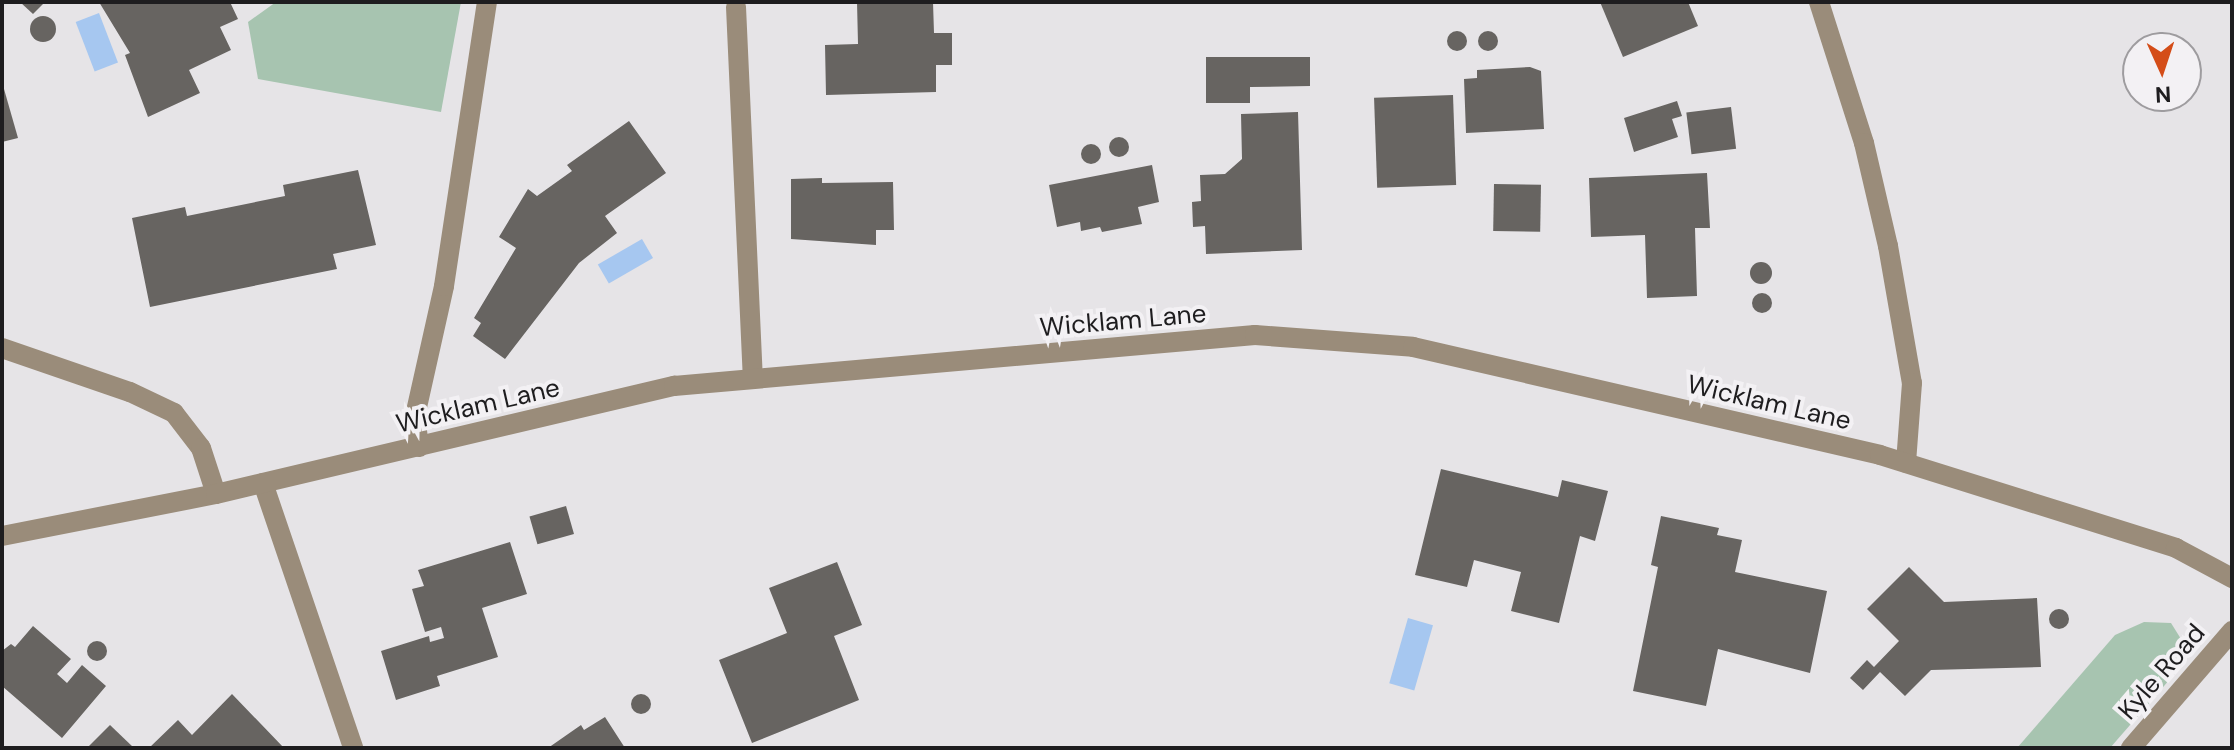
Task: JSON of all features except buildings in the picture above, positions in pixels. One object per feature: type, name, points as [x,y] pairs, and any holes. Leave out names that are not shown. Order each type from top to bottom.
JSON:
[{"type":"street","points":[[419,447],[415,416],[444,286],[487,2]]},
{"type":"street","points":[[1819,2],[1864,143],[1888,246],[1912,383],[1906,463]]},
{"type":"street","points":[[736,7],[753,379]]},
{"type":"street","name":"Wicklam Lane","points":[[2,536],[216,494],[674,386],[1255,335],[1329,338],[1413,347],[1906,463],[2176,548],[2232,578]]},
{"type":"street","points":[[2,348],[130,392],[174,413],[201,448],[216,494]]},
{"type":"street","points":[[263,483],[353,748]]},
{"type":"street","name":"Kyle Road","points":[[2131,748],[2232,631]]},
{"type":"green space","points":[[276,2],[461,2],[441,112],[258,79],[248,22]]},
{"type":"green space","points":[[2144,622],[2171,623],[2181,639],[2184,663],[2110,748],[2017,748],[2115,635]]},
{"type":"water","points":[[99,13],[118,62],[95,71],[76,22]]},
{"type":"water","points":[[642,239],[653,258],[609,284],[598,264]]},
{"type":"water","points":[[1408,618],[1433,625],[1414,691],[1389,683]]}]
